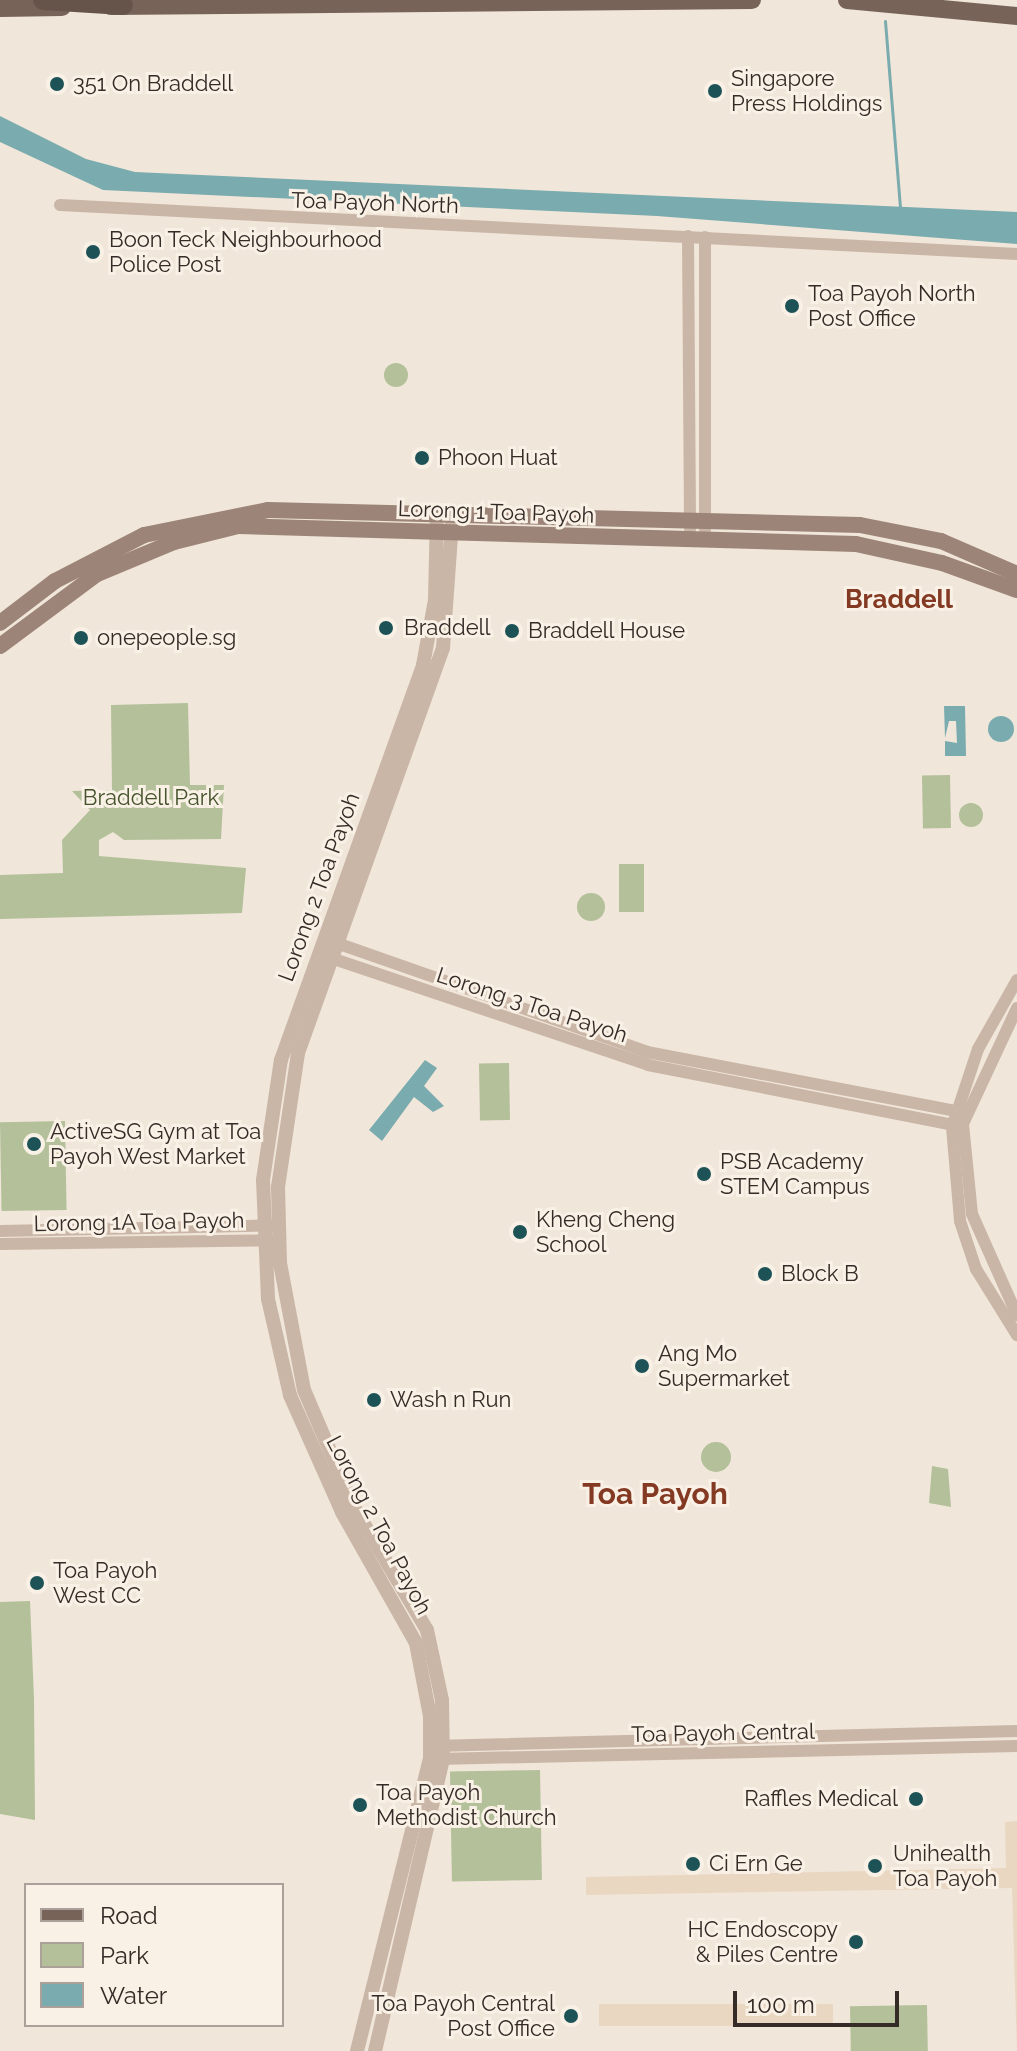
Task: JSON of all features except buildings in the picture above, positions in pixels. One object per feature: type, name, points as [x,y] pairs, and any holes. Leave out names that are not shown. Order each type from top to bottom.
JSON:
[{"type":"highway","points":[[43,0],[123,5]]},
{"type":"main road","points":[[0,8],[752,0]]},
{"type":"main road","points":[[847,0],[1017,16]]},
{"type":"main road","name":"Lorong 1 Toa Payoh","points":[[0,623],[144,535],[233,513],[697,520],[900,530],[1017,574]]},
{"type":"main road","name":"Lorong 1 Toa Payoh","points":[[0,646],[93,567],[238,526],[900,551],[1017,590]]},
{"type":"street","name":"Toa Payoh North","points":[[60,205],[1017,254]]},
{"type":"street","points":[[688,236],[698,541]]},
{"type":"street","points":[[697,520],[705,237]]},
{"type":"street","name":"Lorong 2 Toa Payoh","points":[[375,2051],[437,1753],[427,1630],[354,1507],[304,1390],[278,1232],[291,1085],[443,648],[444,515]]},
{"type":"street","name":"Lorong 2 Toa Payoh","points":[[357,2051],[437,1753],[416,1643],[337,1501],[290,1395],[262,1232],[276,1083],[319,953],[423,665],[444,533]]},
{"type":"street","name":"Lorong 3 Toa Payoh","points":[[325,938],[591,1035],[739,1070],[958,1112]]},
{"type":"street","name":"Lorong 3 Toa Payoh","points":[[319,953],[545,1033],[734,1086],[957,1127]]},
{"type":"street","points":[[1017,980],[958,1112],[957,1127],[960,1221],[976,1269],[1017,1335]]},
{"type":"street","points":[[958,1112],[1017,1008]]},
{"type":"street","points":[[734,1086],[739,1070]]},
{"type":"street","points":[[957,1127],[972,1214],[1017,1315]]},
{"type":"street","name":"Lorong 1A Toa Payoh","points":[[0,1231],[152,1235]]},
{"type":"street","name":"Lorong 1A Toa Payoh","points":[[0,1244],[152,1235],[278,1232]]},
{"type":"street","name":"Toa Payoh Central","points":[[437,1753],[1017,1731]]},
{"type":"street","name":"Toa Payoh Central","points":[[437,1753],[1017,1746]]},
{"type":"green space","points":[[396,363],[405,366],[408,375],[405,384],[396,387],[387,384],[384,375],[387,366]]},
{"type":"green space","name":"Braddell Park","points":[[188,703],[190,785],[224,785],[221,839],[124,840],[113,832],[99,840],[99,856],[246,868],[242,913],[0,919],[0,875],[63,873],[62,840],[90,810],[72,791],[112,790],[111,705]]},
{"type":"green space","points":[[922,775],[950,775],[951,828],[923,828]]},
{"type":"green space","points":[[971,803],[980,806],[983,815],[980,824],[971,827],[962,824],[959,815],[962,806]]},
{"type":"green space","points":[[619,864],[644,864],[644,912],[619,912]]},
{"type":"green space","points":[[591,893],[601,897],[605,907],[601,917],[591,921],[581,917],[577,907],[581,897]]},
{"type":"green space","points":[[509,1063],[510,1120],[480,1121],[479,1064]]},
{"type":"green space","points":[[65,1121],[67,1210],[2,1211],[0,1122]]},
{"type":"green space","points":[[716,1442],[727,1446],[731,1457],[727,1468],[716,1472],[705,1468],[701,1457],[705,1446]]},
{"type":"green space","points":[[932,1466],[948,1469],[951,1507],[929,1503]]},
{"type":"green space","points":[[30,1601],[35,1820],[0,1814],[0,1602]]},
{"type":"green space","points":[[540,1770],[542,1880],[452,1882],[450,1772]]},
{"type":"green space","points":[[927,2005],[928,2051],[851,2051],[850,2006]]},
{"type":"shaded area","points":[[1017,1821],[1017,2051],[1012,1888],[586,1895],[586,1877],[1006,1868],[1005,1822]]},
{"type":"shaded area","points":[[599,2004],[833,2004],[833,2026],[599,2026]]},
{"type":"water","points":[[0,116],[86,159],[135,172],[1017,212],[1017,244],[657,216],[103,190],[0,142]]},
{"type":"water","points":[[944,706],[965,706],[966,756],[945,756],[945,741],[957,743],[956,721],[949,721],[945,738]]},
{"type":"water","points":[[1001,716],[1010,720],[1014,729],[1010,738],[1001,742],[992,738],[988,729],[992,720]]},
{"type":"water","points":[[425,1060],[437,1068],[424,1086],[444,1106],[433,1112],[414,1097],[382,1141],[369,1130]]},
{"type":"waterway","points":[[885,21],[900,208]]},
{"type":"place","name":"351 On Braddell","points":[[57,84]]},
{"type":"place","name":"Singapore Press Holdings","points":[[715,91]]},
{"type":"place","name":"Boon Teck Neighbourhood Police Post","points":[[93,252]]},
{"type":"place","name":"Toa Payoh North Post Office","points":[[792,306]]},
{"type":"place","name":"Phoon Huat","points":[[422,458]]},
{"type":"place","name":"Braddell","points":[[386,628]]},
{"type":"place","name":"Braddell House","points":[[512,631]]},
{"type":"place","name":"onepeople.sg","points":[[81,638]]},
{"type":"place","name":"ActiveSG Gym at Toa Payoh West Market","points":[[34,1144]]},
{"type":"place","name":"PSB Academy STEM Campus","points":[[704,1174]]},
{"type":"place","name":"Kheng Cheng School","points":[[520,1232]]},
{"type":"place","name":"Block B","points":[[765,1274]]},
{"type":"place","name":"Ang Mo Supermarket","points":[[642,1366]]},
{"type":"place","name":"Wash n Run","points":[[374,1400]]},
{"type":"place","name":"Toa Payoh West CC","points":[[37,1583]]},
{"type":"place","name":"Raffles Medical","points":[[916,1799]]},
{"type":"place","name":"Toa Payoh Methodist Church","points":[[360,1805]]},
{"type":"place","name":"Ci Ern Ge","points":[[693,1864]]},
{"type":"place","name":"Unihealth Toa Payoh","points":[[875,1866]]},
{"type":"place","name":"HC Endoscopy & Piles Centre","points":[[856,1942]]},
{"type":"place","name":"Toa Payoh Central Post Office","points":[[571,2016]]},
{"type":"district","name":"Braddell","points":[[899,600]]},
{"type":"district","name":"Toa Payoh","points":[[655,1494]]}]
